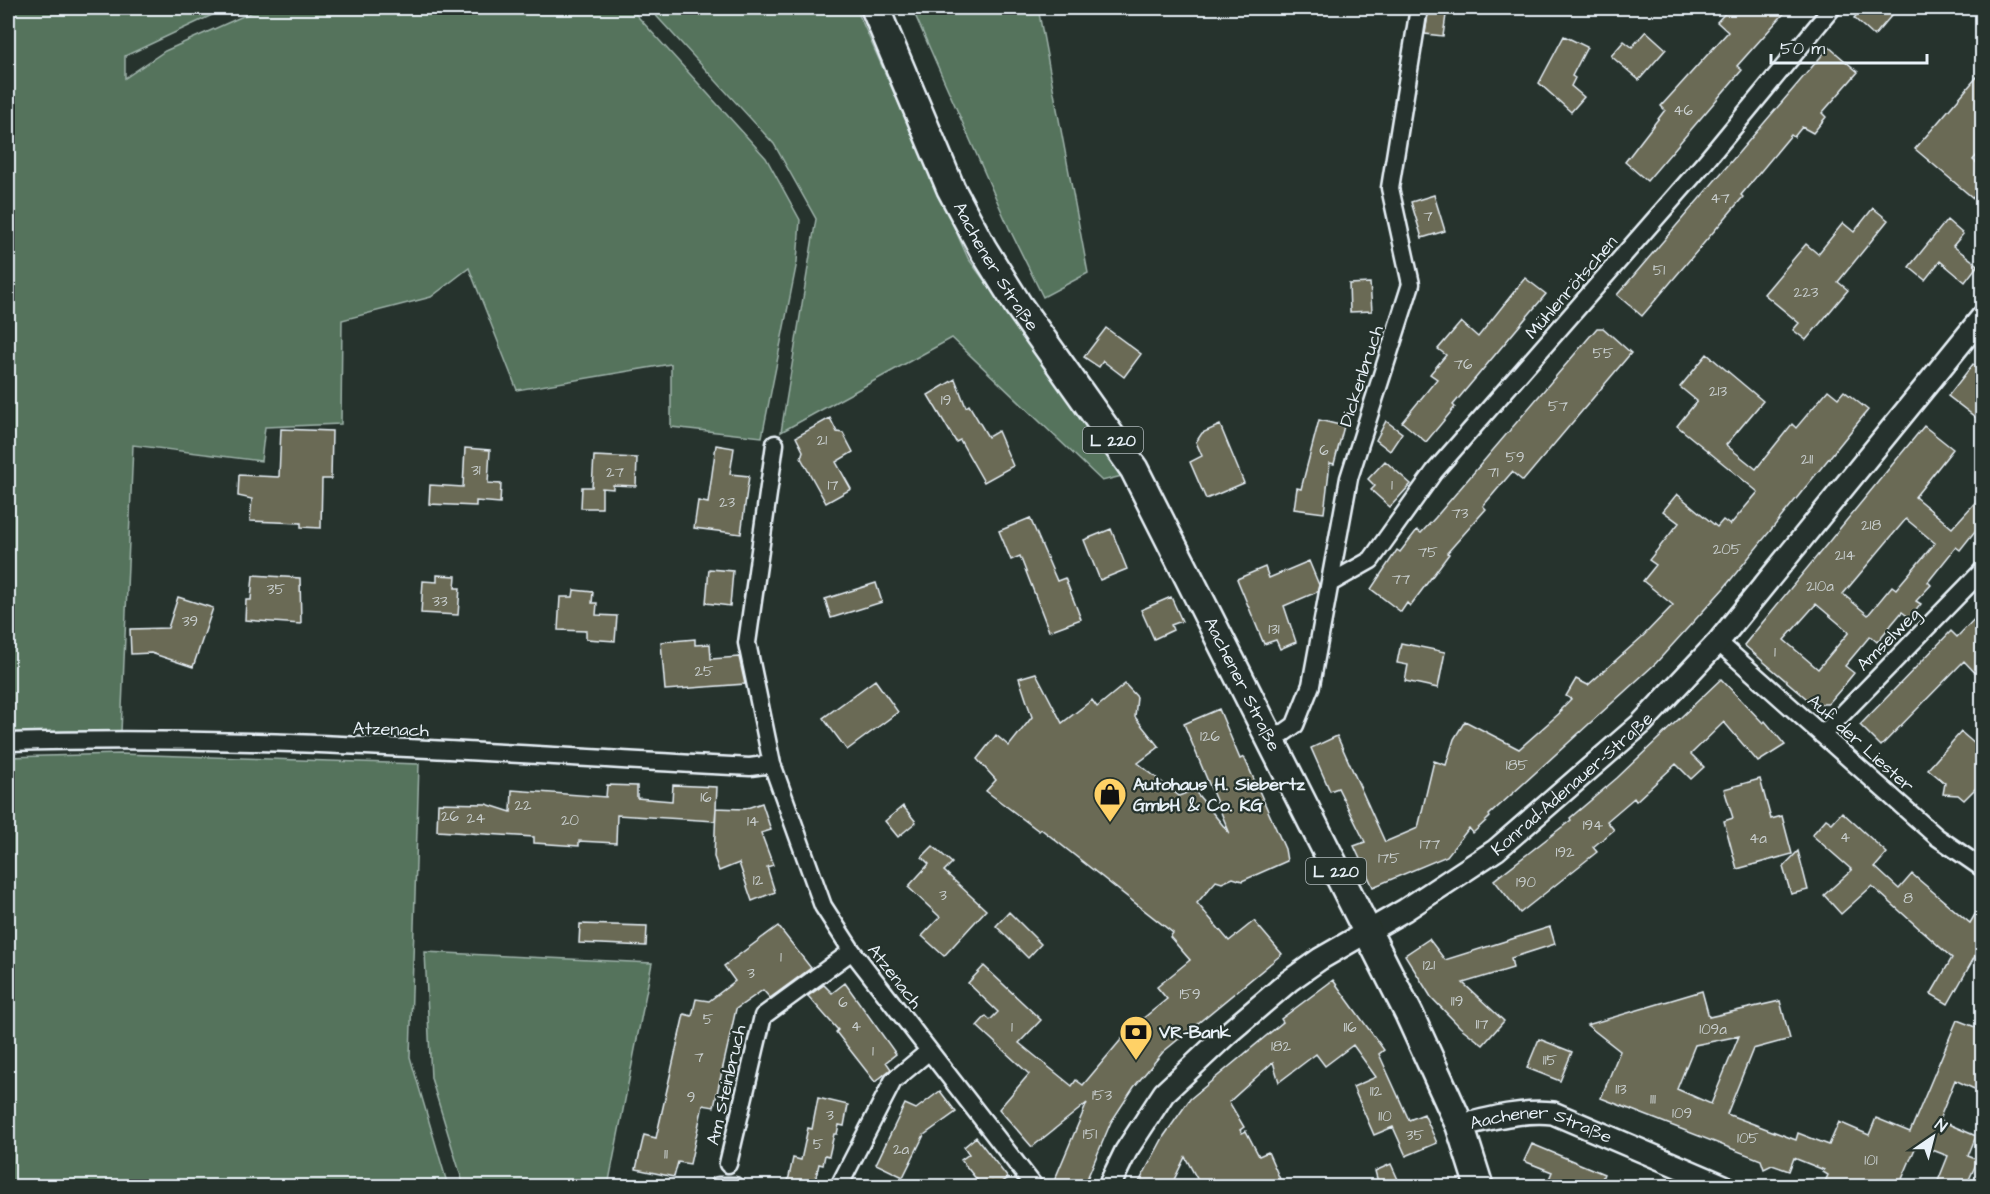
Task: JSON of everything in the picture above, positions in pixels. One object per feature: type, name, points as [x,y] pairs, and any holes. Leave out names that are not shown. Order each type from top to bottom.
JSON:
[{"type":"main road","name":"Aachener Straße","points":[[875,8],[951,189],[983,249],[1018,305],[1134,470],[1417,1030],[1460,1126]]},
{"type":"main road","name":"L 220","points":[[1460,1126],[1479,1186]]},
{"type":"street","name":"Dickenbruch","points":[[1271,742],[1295,725],[1311,685],[1332,582],[1348,478],[1411,284],[1390,188],[1419,8]]},
{"type":"street","name":"Mühlenrötschen","points":[[1332,582],[1371,560],[1434,472],[1706,161],[1832,8]]},
{"type":"street","name":"Konrad-Adenauer-Straße","points":[[1109,1186],[1126,1151],[1164,1094],[1289,981],[1327,954],[1454,879],[1496,850],[1544,811],[1642,723],[1718,642],[1983,317]]},
{"type":"street","name":"Atzenach","points":[[775,444],[747,643],[772,764],[823,906],[852,951],[1034,1186]]},
{"type":"street","name":"Amselweg","points":[[1822,735],[1983,571]]},
{"type":"street","name":"Auf der Liester","points":[[1718,642],[1937,837],[1983,868]]},
{"type":"street","name":"Atzenach","points":[[8,742],[113,739],[427,750],[750,767],[772,764]]},
{"type":"street","name":"Am Steinbruch","points":[[728,1164],[763,1016],[852,951]]},
{"type":"street","points":[[839,1186],[893,1081],[929,1051]]},
{"type":"street","name":"Aachener Straße","points":[[1460,1126],[1505,1115],[1534,1111],[1553,1113],[1724,1186]]},
{"type":"street","points":[[718,1186],[735,1186]]},
{"type":"green space","points":[[8,8],[227,8],[125,56],[125,78],[165,51],[261,8],[630,8],[766,158],[800,220],[797,262],[762,437],[671,427],[671,364],[517,390],[469,268],[431,297],[342,320],[341,424],[265,427],[261,461],[133,445],[121,732],[8,734]]},
{"type":"green space","points":[[649,8],[856,8],[968,258],[1126,475],[1102,481],[952,338],[781,432],[816,219],[774,144]]},
{"type":"green space","points":[[912,8],[1038,8],[1088,273],[1043,297],[1009,228]]},
{"type":"green space","points":[[121,754],[419,764],[410,1057],[448,1186],[8,1186],[8,757]]},
{"type":"green space","points":[[425,952],[652,963],[608,1186],[464,1186],[431,1078]]},
{"type":"building","points":[[1429,8],[1447,8],[1443,36],[1425,34]]},
{"type":"building","points":[[1730,8],[1789,8],[1737,66],[1742,70],[1647,181],[1625,162],[1665,110],[1661,106],[1728,32],[1717,22]]},
{"type":"building","points":[[1863,8],[1898,8],[1874,36],[1854,18]]},
{"type":"building","points":[[1646,31],[1666,49],[1639,80],[1611,56],[1624,41],[1632,47]]},
{"type":"building","points":[[1564,36],[1587,47],[1572,76],[1575,78],[1571,86],[1584,97],[1571,112],[1539,83]]},
{"type":"building","points":[[1829,47],[1858,72],[1822,113],[1826,117],[1813,133],[1802,127],[1794,137],[1791,135],[1741,195],[1743,197],[1642,316],[1617,295]]},
{"type":"building","points":[[1983,70],[1983,148],[1973,160],[1983,168],[1983,187],[1973,198],[1915,149]]},
{"type":"building","points":[[1434,195],[1445,231],[1422,238],[1411,202]]},
{"type":"building","points":[[1873,208],[1888,220],[1838,282],[1848,290],[1806,340],[1793,330],[1799,323],[1764,294],[1806,244],[1818,254],[1843,223],[1854,232]]},
{"type":"building","points":[[1947,220],[1963,234],[1953,246],[1978,265],[1965,282],[1940,261],[1925,280],[1909,267]]},
{"type":"building","points":[[1525,278],[1546,294],[1453,405],[1455,407],[1426,442],[1402,422],[1437,379],[1430,374],[1446,355],[1438,349],[1461,322],[1478,337]]},
{"type":"building","points":[[1370,283],[1372,311],[1350,312],[1349,284]]},
{"type":"building","points":[[1106,328],[1141,354],[1124,377],[1103,361],[1099,367],[1084,357]]},
{"type":"building","points":[[1597,328],[1603,328],[1631,353],[1523,481],[1512,472],[1483,506],[1486,509],[1447,553],[1449,554],[1410,606],[1407,603],[1401,612],[1371,589],[1397,550],[1400,552],[1417,530],[1421,533],[1435,518]]},
{"type":"building","points":[[1707,354],[1763,401],[1726,445],[1756,469],[1792,424],[1796,428],[1828,390],[1838,398],[1844,391],[1868,410],[1724,588],[1656,663],[1489,815],[1490,817],[1473,833],[1469,828],[1447,856],[1373,887],[1354,846],[1365,842],[1338,788],[1330,791],[1311,748],[1337,736],[1385,842],[1418,828],[1434,761],[1446,765],[1454,739],[1465,721],[1519,749],[1562,711],[1560,710],[1571,699],[1566,696],[1576,679],[1588,685],[1643,636],[1673,605],[1643,581],[1656,565],[1649,560],[1679,523],[1663,511],[1677,494],[1717,527],[1723,520],[1730,525],[1758,492],[1677,426],[1697,401],[1680,387]]},
{"type":"building","points":[[1973,364],[1983,372],[1983,423],[1948,396]]},
{"type":"building","points":[[955,379],[966,407],[969,405],[988,437],[998,431],[1013,466],[984,482],[960,440],[956,442],[928,395]]},
{"type":"building","points":[[830,418],[837,432],[843,433],[853,452],[836,462],[851,489],[826,503],[801,458],[803,451],[796,437]]},
{"type":"building","points":[[1319,420],[1344,426],[1334,464],[1330,463],[1324,513],[1294,509],[1297,488],[1301,489]]},
{"type":"building","points":[[1386,421],[1402,433],[1390,451],[1376,440]]},
{"type":"building","points":[[1220,425],[1244,483],[1206,499],[1190,462],[1202,456],[1196,442],[1202,433]]},
{"type":"building","points":[[1924,426],[1953,449],[1915,497],[1952,528],[1983,494],[1983,521],[1960,550],[1956,547],[1928,582],[1931,585],[1916,601],[1921,604],[1910,618],[1902,612],[1877,642],[1870,636],[1845,666],[1854,673],[1828,704],[1813,704],[1744,645]],"holes":[[[1906,519],[1935,543],[1896,589],[1892,586],[1868,615],[1843,594]],[[1816,604],[1849,632],[1818,669],[1784,640]]]},
{"type":"building","points":[[281,429],[332,431],[331,479],[322,479],[321,528],[301,527],[301,523],[250,521],[252,499],[238,496],[239,475],[279,477]]},
{"type":"building","points":[[716,445],[734,448],[730,474],[749,476],[741,534],[694,528],[698,501],[708,503]]},
{"type":"building","points":[[465,448],[490,450],[488,483],[501,484],[500,503],[476,501],[476,506],[429,504],[430,485],[463,487]]},
{"type":"building","points":[[594,456],[637,458],[636,486],[613,485],[613,489],[602,488],[602,508],[581,508],[582,487],[592,487]]},
{"type":"building","points":[[1385,461],[1411,484],[1390,507],[1371,490],[1375,486],[1368,479]]},
{"type":"building","points":[[1030,518],[1057,581],[1065,578],[1081,619],[1049,631],[1020,556],[1011,560],[999,531]]},
{"type":"building","points":[[1111,529],[1127,569],[1100,580],[1084,540]]},
{"type":"building","points":[[1309,561],[1319,585],[1317,592],[1284,606],[1296,642],[1280,649],[1276,640],[1264,644],[1237,579],[1265,567],[1269,578]]},
{"type":"building","points":[[709,569],[733,571],[730,606],[706,603]]},
{"type":"building","points":[[253,575],[300,578],[301,624],[245,620],[246,600],[251,600]]},
{"type":"building","points":[[437,575],[456,576],[455,588],[460,588],[458,615],[421,613],[423,581],[437,582]]},
{"type":"building","points":[[876,583],[882,602],[831,618],[825,599]]},
{"type":"building","points":[[574,590],[593,592],[592,603],[597,603],[596,615],[617,616],[615,641],[586,639],[586,631],[558,630],[560,597],[573,597]]},
{"type":"building","points":[[178,597],[213,608],[193,667],[151,653],[131,654],[130,629],[168,628]]},
{"type":"building","points":[[1171,597],[1182,621],[1171,625],[1173,630],[1154,639],[1141,610]]},
{"type":"building","points":[[1983,610],[1983,681],[1964,661],[1881,746],[1860,725],[1951,631],[1957,637]]},
{"type":"building","points":[[695,639],[695,645],[710,644],[711,659],[739,657],[745,684],[665,690],[661,642]]},
{"type":"building","points":[[1401,643],[1445,652],[1438,688],[1405,681],[1408,665],[1397,663]]},
{"type":"building","points":[[1036,673],[1062,723],[1092,700],[1097,707],[1125,684],[1137,697],[1135,717],[1159,747],[1138,763],[1179,796],[1194,790],[1230,834],[1184,724],[1219,709],[1240,759],[1244,757],[1285,849],[1287,861],[1242,881],[1233,878],[1222,883],[1216,881],[1197,903],[1229,941],[1254,921],[1282,954],[1163,1052],[1134,1087],[1111,1122],[1084,1186],[1052,1186],[1087,1103],[1032,1147],[999,1109],[1029,1074],[977,1026],[986,1016],[990,1020],[998,1012],[968,983],[984,966],[1041,1020],[1019,1043],[1072,1086],[1076,1080],[1083,1085],[1130,1029],[1167,999],[1157,987],[1190,960],[1170,937],[1173,933],[1041,829],[1039,831],[986,791],[996,780],[977,759],[996,735],[1009,746],[1032,717],[1019,678]]},
{"type":"building","points":[[1721,679],[1763,723],[1765,721],[1785,745],[1758,762],[1724,722],[1691,754],[1704,767],[1691,779],[1676,764],[1636,801],[1634,798],[1607,821],[1614,830],[1593,847],[1597,852],[1520,913],[1494,880],[1571,820],[1570,818],[1617,778]]},
{"type":"building","points":[[875,680],[898,712],[847,750],[823,718]]},
{"type":"building","points":[[1961,732],[1983,751],[1983,781],[1964,800],[1958,795],[1943,794],[1945,783],[1928,769]]},
{"type":"building","points":[[1760,779],[1771,819],[1782,816],[1792,854],[1737,869],[1724,821],[1733,818],[1724,789]]},
{"type":"building","points":[[607,785],[637,786],[637,798],[672,801],[673,785],[717,787],[715,821],[617,815],[616,843],[579,841],[579,846],[534,843],[534,837],[437,831],[438,803],[486,804],[511,812],[512,790],[606,797]]},
{"type":"building","points":[[762,803],[771,830],[761,833],[773,865],[767,867],[775,892],[752,901],[739,863],[719,871],[714,857],[716,808],[744,809]]},
{"type":"building","points":[[903,806],[916,822],[898,837],[885,821]]},
{"type":"building","points":[[1842,812],[1887,853],[1875,867],[1899,889],[1912,874],[1970,923],[1983,901],[1983,942],[1948,1004],[1931,994],[1952,958],[1872,886],[1841,914],[1824,895],[1852,870],[1812,835],[1826,819],[1832,823]]},
{"type":"building","points":[[933,846],[952,863],[944,871],[986,910],[944,956],[922,936],[940,917],[908,887],[929,864],[922,857]]},
{"type":"building","points":[[1798,851],[1808,890],[1791,894],[1783,867]]},
{"type":"building","points":[[1009,912],[1041,944],[1028,958],[996,926]]},
{"type":"building","points":[[580,924],[647,926],[646,946],[579,943]]},
{"type":"building","points":[[778,926],[811,968],[770,998],[763,990],[736,1009],[714,1107],[703,1105],[690,1164],[678,1162],[674,1177],[636,1169],[644,1135],[656,1138],[684,1014],[692,1016],[696,999],[709,1001],[735,981],[724,966]]},
{"type":"building","points":[[1550,927],[1555,944],[1511,958],[1513,968],[1463,983],[1504,1021],[1483,1045],[1460,1027],[1431,997],[1405,955],[1429,939],[1445,960]]},
{"type":"building","points":[[1333,980],[1384,1050],[1379,1054],[1409,1120],[1424,1114],[1437,1143],[1406,1156],[1393,1127],[1374,1135],[1353,1087],[1376,1077],[1353,1045],[1325,1066],[1316,1054],[1279,1082],[1273,1062],[1229,1102],[1244,1127],[1240,1130],[1242,1133],[1246,1131],[1259,1156],[1268,1152],[1283,1186],[1201,1186],[1185,1157],[1171,1186],[1137,1186],[1164,1136],[1190,1099],[1283,1022],[1281,1019]]},
{"type":"building","points":[[845,983],[896,1054],[886,1062],[891,1069],[875,1082],[836,1032],[838,1030],[808,996],[824,985],[832,993]]},
{"type":"building","points":[[1702,991],[1709,1017],[1780,1001],[1790,1039],[1753,1049],[1727,1114],[1796,1140],[1798,1133],[1829,1145],[1839,1122],[1869,1135],[1876,1118],[1910,1132],[1957,1020],[1983,1030],[1983,1093],[1955,1080],[1939,1120],[1976,1136],[1968,1156],[1978,1160],[1966,1186],[1936,1186],[1948,1156],[1917,1144],[1899,1186],[1823,1186],[1828,1175],[1823,1172],[1824,1170],[1794,1158],[1789,1171],[1772,1165],[1764,1169],[1761,1160],[1601,1098],[1620,1051],[1587,1025]],"holes":[[[1739,1036],[1711,1104],[1677,1089],[1695,1045]]]},
{"type":"building","points":[[1539,1039],[1572,1052],[1560,1081],[1527,1068]]},
{"type":"building","points":[[940,1091],[956,1112],[924,1135],[903,1177],[876,1164],[905,1104],[916,1109]]},
{"type":"building","points":[[818,1098],[848,1105],[844,1126],[839,1125],[837,1134],[834,1134],[829,1156],[825,1155],[823,1165],[819,1164],[814,1186],[787,1186],[793,1158],[801,1160],[808,1128],[812,1129]]},
{"type":"building","points":[[976,1137],[1008,1178],[997,1186],[992,1182],[982,1186],[961,1160],[969,1154],[964,1147]]},
{"type":"building","points":[[1532,1144],[1604,1174],[1599,1186],[1546,1186],[1552,1172],[1524,1161]]},
{"type":"building","points":[[1391,1164],[1401,1186],[1379,1186],[1375,1171]]},
{"type":"place","name":"Autohaus H. Siebertz GmbH & Co. KG","points":[[1110,823]]},
{"type":"place","name":"VR-Bank","points":[[1136,1061]]}]
